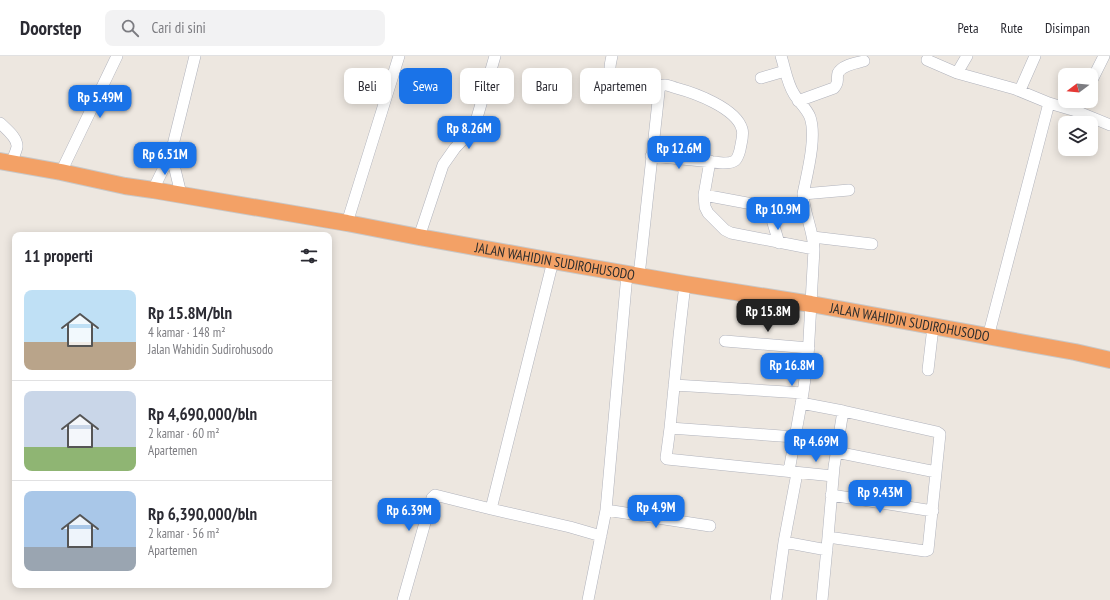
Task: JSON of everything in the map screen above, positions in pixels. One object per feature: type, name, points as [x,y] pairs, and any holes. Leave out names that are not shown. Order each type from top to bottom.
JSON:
[{"type":"highway","name":"JALAN WAHIDIN SUDIROHUSODO","points":[[5,162],[125,186],[347,222],[419,237],[685,284],[811,304],[1075,352],[1110,360]]},
{"type":"street","points":[[61,172],[117,56]]},
{"type":"street","points":[[153,190],[171,153],[195,56]]},
{"type":"street","points":[[347,222],[399,56]]},
{"type":"street","points":[[419,237],[443,165],[455,148],[474,128],[495,56]]},
{"type":"street","points":[[609,68],[612,56]]},
{"type":"street","points":[[776,600],[793,472],[795,436],[809,348],[814,249],[813,237],[804,205],[803,194],[812,144],[812,128],[810,118],[793,92],[785,70],[782,56]]},
{"type":"street","points":[[957,73],[966,56]]},
{"type":"street","points":[[1020,90],[1035,56]]},
{"type":"street","points":[[1098,68],[1104,56],[1110,59]]},
{"type":"street","points":[[927,60],[957,73],[1020,90],[1049,103],[1058,104]]},
{"type":"street","points":[[798,101],[834,88],[837,84],[838,74],[841,69],[848,65],[864,61]]},
{"type":"street","points":[[761,78],[785,70]]},
{"type":"street","points":[[651,156],[731,163],[736,160],[738,156],[742,137],[742,129],[738,121],[723,108],[695,93],[666,85],[661,86]]},
{"type":"street","points":[[988,337],[1049,103]]},
{"type":"street","points":[[588,600],[606,510],[633,275],[658,104]]},
{"type":"street","points":[[1082,108],[1110,125]]},
{"type":"street","points":[[0,123],[13,136],[17,146],[5,162]]},
{"type":"street","points":[[171,153],[181,194]]},
{"type":"street","points":[[710,162],[704,195],[704,204],[708,213],[728,232],[814,249]]},
{"type":"street","points":[[803,194],[849,190]]},
{"type":"street","points":[[704,195],[767,207],[779,243]]},
{"type":"street","points":[[813,237],[872,244]]},
{"type":"street","points":[[491,509],[553,261]]},
{"type":"street","points":[[685,284],[667,459],[833,476]]},
{"type":"street","points":[[928,370],[933,327]]},
{"type":"street","points":[[725,341],[809,348]]},
{"type":"street","points":[[674,385],[802,398],[843,411],[939,433],[933,511],[929,547],[926,552],[828,537]]},
{"type":"street","points":[[822,600],[833,476],[843,411]]},
{"type":"street","points":[[670,428],[795,436]]},
{"type":"street","points":[[836,452],[936,472]]},
{"type":"street","points":[[403,600],[423,526],[434,496],[436,495],[570,527],[601,536]]},
{"type":"street","points":[[832,495],[933,511]]},
{"type":"street","points":[[606,510],[710,526]]},
{"type":"street","points":[[784,542],[827,550]]}]
